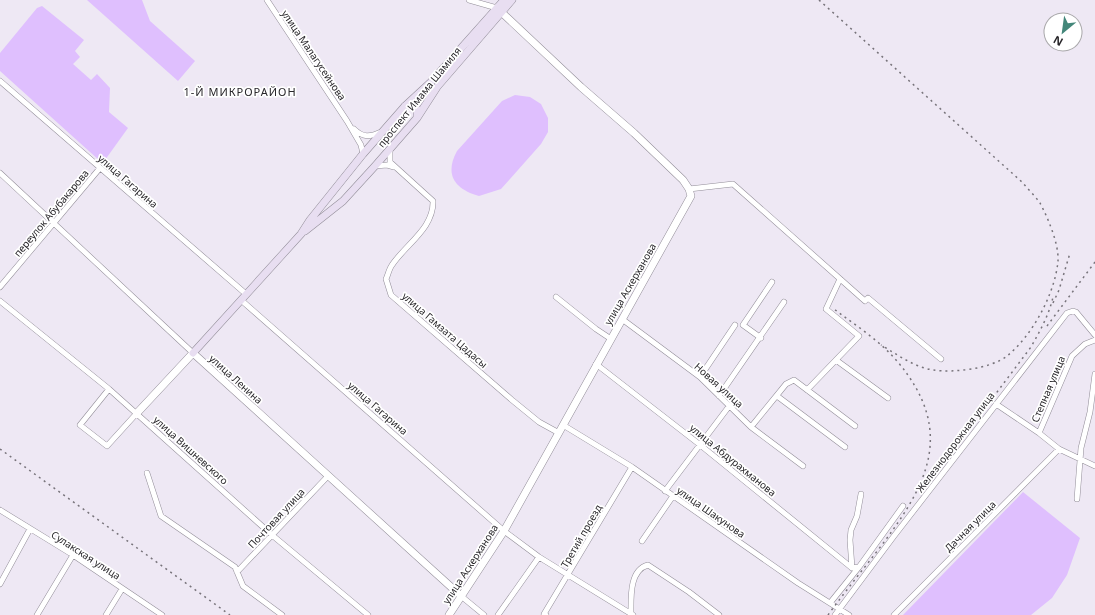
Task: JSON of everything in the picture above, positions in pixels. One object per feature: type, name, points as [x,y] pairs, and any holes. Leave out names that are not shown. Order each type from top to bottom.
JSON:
[{"type":"main road","name":"проспект Имама Шамиля","points":[[301,234],[343,201],[390,150],[417,118],[437,87],[499,10],[504,0]]},
{"type":"main road","name":"проспект Имама Шамиля","points":[[193,353],[301,234],[340,181],[405,106],[431,82],[499,10],[512,0]]},
{"type":"main road","points":[[405,106],[411,105],[417,109],[417,118]]},
{"type":"main road","points":[[340,181],[338,187],[340,193],[342,195],[350,193]]},
{"type":"street","name":"улица Малагусейнова","points":[[267,0],[347,121]]},
{"type":"street","points":[[469,0],[499,10],[581,87],[634,132],[683,180],[690,189],[733,184],[864,301],[868,298],[941,359]]},
{"type":"street","name":"улица Гагарина","points":[[0,81],[100,168],[504,531],[539,557],[631,614]]},
{"type":"street","points":[[347,121],[362,135],[372,137],[383,131]]},
{"type":"street","points":[[347,121],[361,145],[362,154]]},
{"type":"street","points":[[390,150],[390,162],[395,168]]},
{"type":"street","points":[[375,166],[387,165],[395,168]]},
{"type":"street","name":"переулок Абубакарова","points":[[0,287],[100,168]]},
{"type":"street","name":"улица Гамзата Цадасы","points":[[395,168],[433,200],[434,212],[424,228],[392,265],[386,279],[391,295],[512,400],[539,422],[558,433]]},
{"type":"street","name":"улица Ленина","points":[[0,173],[193,353],[461,596]]},
{"type":"street","name":"улица Аскерханова","points":[[449,615],[504,531],[596,364],[688,203],[690,189]]},
{"type":"street","points":[[807,390],[859,336],[826,309],[840,279]]},
{"type":"street","points":[[761,338],[743,325],[772,282]]},
{"type":"street","points":[[556,297],[611,339]]},
{"type":"street","name":"улица Вишневского","points":[[0,301],[109,389],[272,535],[368,615]]},
{"type":"street","points":[[719,396],[761,338],[784,302]]},
{"type":"street","name":"Железнодорожная улица","points":[[835,615],[996,404],[1069,312],[1076,312],[1095,335]]},
{"type":"street","name":"Новая улица","points":[[622,319],[700,377],[751,427],[803,466]]},
{"type":"street","points":[[700,377],[735,325]]},
{"type":"street","name":"Степная улица","points":[[1039,433],[1072,356],[1085,344],[1095,340]]},
{"type":"street","points":[[109,389],[80,425],[107,446],[193,353]]},
{"type":"street","points":[[836,360],[888,398]]},
{"type":"street","name":"улица Абдурахманова","points":[[596,364],[699,444],[852,568]]},
{"type":"street","points":[[1077,500],[1081,448],[1090,412],[1095,374]]},
{"type":"street","points":[[751,427],[786,384],[791,380],[794,380],[855,426]]},
{"type":"street","points":[[777,396],[845,447]]},
{"type":"street","points":[[996,404],[1039,433],[1059,450],[1080,458],[1095,466]]},
{"type":"street","points":[[665,491],[699,444],[730,405]]},
{"type":"street","name":"улица Шакунова","points":[[562,426],[632,467],[672,496],[849,615]]},
{"type":"street","name":"Дачная улица","points":[[894,615],[1059,450]]},
{"type":"street","name":"Третий проезд","points":[[545,614],[632,467]]},
{"type":"street","points":[[147,472],[161,516],[235,567],[243,586],[282,615]]},
{"type":"street","name":"Почтовая улица","points":[[237,572],[328,476]]},
{"type":"street","points":[[859,567],[852,568],[850,540],[851,530],[857,516],[861,494]]},
{"type":"street","points":[[642,541],[672,496]]},
{"type":"street","points":[[830,603],[859,567],[903,506]]},
{"type":"street","name":"Сулакская улица","points":[[1,513],[73,555],[162,615]]},
{"type":"street","points":[[0,584],[30,529]]},
{"type":"street","points":[[37,615],[73,555]]},
{"type":"street","points":[[498,615],[539,557]]},
{"type":"street","points":[[631,614],[634,576],[641,567],[648,565],[689,592],[719,615]]},
{"type":"street","points":[[106,615],[122,589]]},
{"type":"street","points":[[461,596],[484,615]]},
{"type":"street","points":[[474,615],[478,610]]},
{"type":"shaded area","points":[[87,0],[142,0],[150,21],[195,61],[178,81]]},
{"type":"shaded area","points":[[42,6],[84,40],[75,51],[80,57],[73,64],[91,80],[97,74],[110,88],[109,112],[128,128],[105,160],[100,161],[0,71],[0,53],[37,8]]},
{"type":"shaded area","points":[[515,95],[530,97],[541,104],[548,118],[548,132],[541,144],[501,189],[479,196],[471,193],[458,185],[452,174],[453,160],[457,151],[502,101]]},
{"type":"shaded area","points":[[1023,492],[1080,538],[1067,575],[1052,598],[1031,615],[903,615]]},
{"type":"railway","points":[[819,0],[1022,182],[1040,203],[1057,247],[1058,261],[1056,274],[1041,313],[1016,348],[1000,360],[972,369],[951,371],[933,370],[919,366],[900,357],[881,345]]},
{"type":"railway","points":[[1053,303],[1059,290],[1070,253]]},
{"type":"railway","points":[[1047,326],[1095,262]]},
{"type":"railway","points":[[921,493],[1031,347],[1047,317],[1053,297]]},
{"type":"railway","points":[[828,615],[878,550],[910,503],[921,481],[928,458],[930,435],[926,411],[915,387],[897,361],[875,340],[834,309]]},
{"type":"railway","points":[[0,449],[230,615]]},
{"type":"district","name":"1-Й МИКРОРАЙОН","points":[[240,92]]}]
